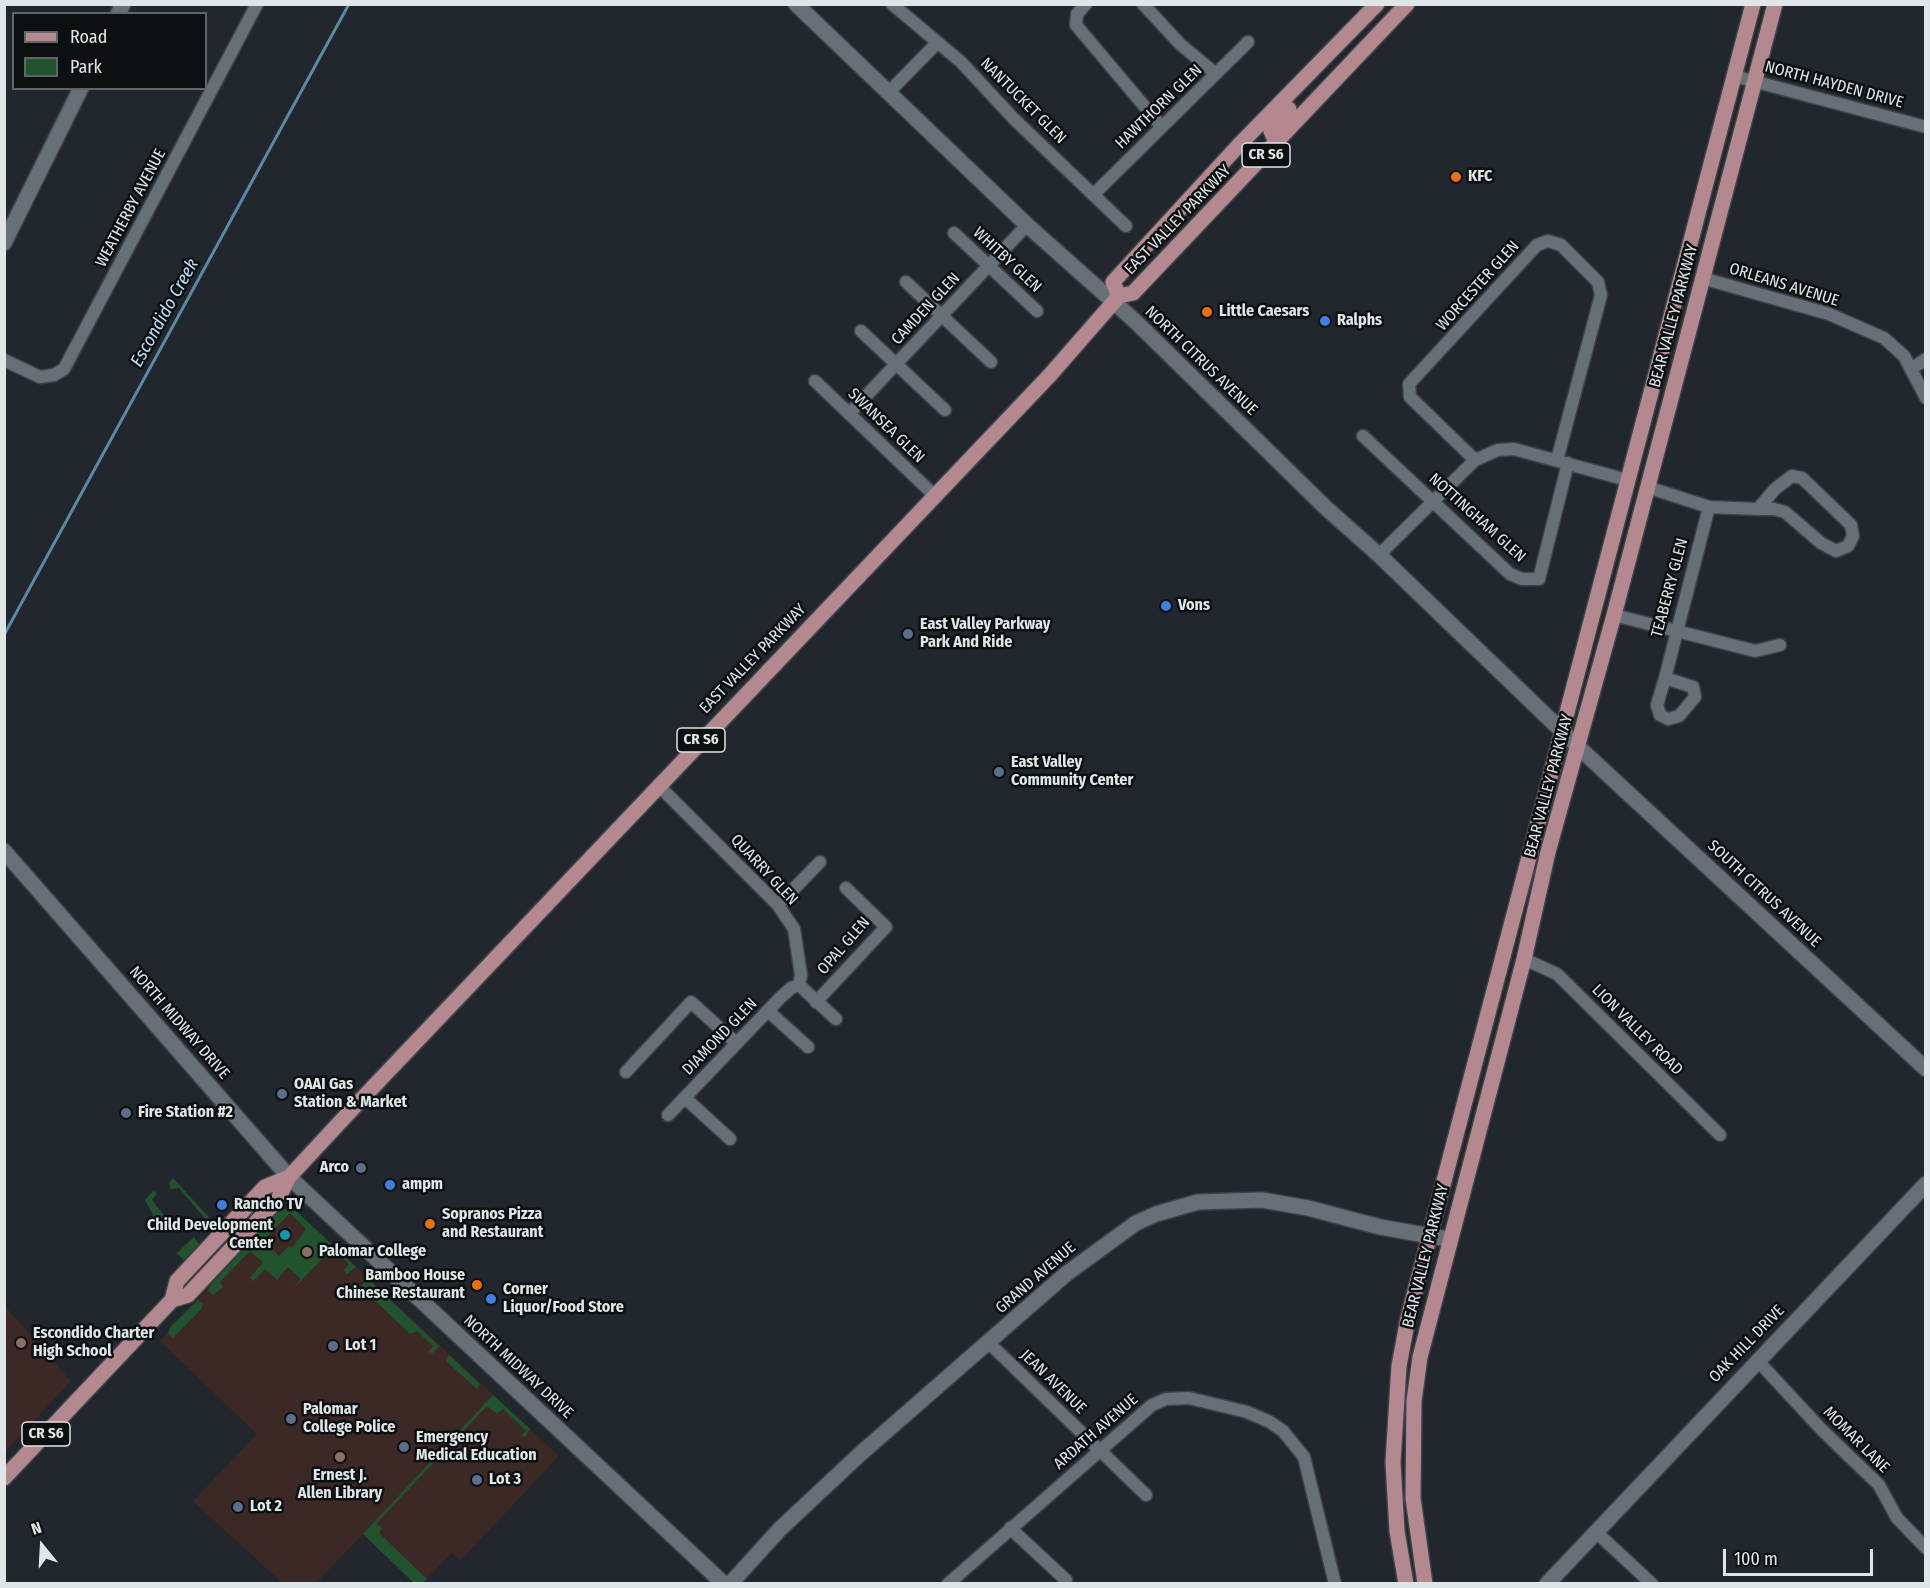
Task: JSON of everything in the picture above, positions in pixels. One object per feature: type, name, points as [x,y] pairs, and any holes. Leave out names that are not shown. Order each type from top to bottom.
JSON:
[{"type":"main road","name":"EAST VALLEY PARKWAY","points":[[1117,301],[1113,282],[1238,146],[1377,4]]},
{"type":"main road","name":"EAST VALLEY PARKWAY","points":[[4,1478],[172,1300],[177,1281],[265,1187],[289,1177],[1117,301],[1133,293],[1277,144],[1407,4]]},
{"type":"main road","name":"BEAR VALLEY PARKWAY","points":[[1406,1584],[1397,1531],[1393,1472],[1395,1402],[1408,1318],[1753,4]]},
{"type":"main road","name":"BEAR VALLEY PARKWAY","points":[[1425,1584],[1413,1498],[1414,1401],[1420,1357],[1448,1239],[1524,959],[1548,852],[1614,615],[1775,4]]},
{"type":"main road","points":[[1277,144],[1271,131],[1298,99],[1302,83]]},
{"type":"street","name":"WEATHERBY AVENUE","points":[[4,360],[40,377],[54,375],[64,369],[257,4]]},
{"type":"street","name":"NORTH CITRUS AVENUE","points":[[796,4],[1028,225],[1117,301],[1319,501],[1379,555],[1578,746]]},
{"type":"street","name":"NANTUCKET GLEN","points":[[892,4],[962,62],[1014,119],[1125,226]]},
{"type":"street","points":[[1086,4],[1077,14],[1076,25],[1161,126]]},
{"type":"street","points":[[1143,4],[1180,44],[1216,74]]},
{"type":"street","name":"HAWTHORN GLEN","points":[[1093,195],[1248,42]]},
{"type":"street","points":[[889,92],[937,43]]},
{"type":"street","name":"NORTH HAYDEN DRIVE","points":[[1734,76],[1926,127]]},
{"type":"street","points":[[4,243],[80,90]]},
{"type":"street","name":"CAMDEN GLEN","points":[[849,414],[1028,225]]},
{"type":"street","name":"WHITBY GLEN","points":[[954,233],[1037,311]]},
{"type":"street","name":"WORCESTER GLEN","points":[[1475,460],[1410,397],[1409,384],[1537,245],[1548,241],[1561,245],[1598,282],[1600,295],[1562,461]]},
{"type":"street","name":"ORLEANS AVENUE","points":[[1702,278],[1829,314],[1884,338],[1904,356],[1926,398]]},
{"type":"street","points":[[906,282],[991,362]]},
{"type":"street","points":[[861,331],[945,410]]},
{"type":"street","points":[[1911,369],[1926,359]]},
{"type":"street","name":"SWANSEA GLEN","points":[[815,381],[934,495]]},
{"type":"street","name":"NOTTINGHAM GLEN","points":[[1363,436],[1510,574],[1522,579],[1539,579],[1562,461]]},
{"type":"street","points":[[1379,555],[1475,460],[1498,450],[1514,449],[1627,480]]},
{"type":"street","points":[[1647,487],[1709,507],[1758,509],[1785,513],[1821,543],[1836,551],[1848,546],[1853,536],[1851,525],[1802,478],[1792,476],[1775,489],[1758,509]]},
{"type":"street","name":"TEABERRY GLEN","points":[[1665,678],[1709,507]]},
{"type":"street","points":[[1614,615],[1755,651],[1780,645]]},
{"type":"street","name":"SOUTH CITRUS AVENUE","points":[[1578,746],[1926,1069]]},
{"type":"street","name":"QUARRY GLEN","points":[[658,784],[778,905],[794,929],[801,975],[799,985]]},
{"type":"street","name":"NORTH MIDWAY DRIVE","points":[[4,851],[289,1177],[724,1584]]},
{"type":"street","points":[[778,905],[820,862]]},
{"type":"street","name":"OPAL GLEN","points":[[816,1002],[886,927],[846,888]]},
{"type":"street","name":"LION VALLEY ROAD","points":[[1524,959],[1557,974],[1720,1135]]},
{"type":"street","points":[[799,985],[836,1019]]},
{"type":"street","name":"DIAMOND GLEN","points":[[668,1115],[791,988],[799,985]]},
{"type":"street","points":[[626,1072],[691,1002],[736,1043]]},
{"type":"street","points":[[768,1011],[808,1047]]},
{"type":"street","points":[[686,1098],[730,1139]]},
{"type":"street","name":"OAK HILL DRIVE","points":[[1547,1584],[1926,1184]]},
{"type":"street","name":"GRAND AVENUE","points":[[729,1584],[780,1529],[854,1459],[1091,1254],[1136,1223],[1173,1208],[1225,1199],[1262,1200],[1448,1239]]},
{"type":"street","name":"JEAN AVENUE","points":[[989,1343],[1146,1495]]},
{"type":"street","name":"MOMAR LANE","points":[[1757,1360],[1822,1430],[1879,1485],[1897,1518],[1926,1548]]},
{"type":"street","name":"ARDATH AVENUE","points":[[948,1584],[1152,1405],[1166,1399],[1189,1398],[1247,1412],[1270,1422],[1290,1440],[1304,1457],[1335,1584]]},
{"type":"street","points":[[1010,1528],[1066,1580]]},
{"type":"street","points":[[1595,1531],[1652,1584]]},
{"type":"shaded area","points":[[280,1210],[295,1210],[559,1456],[460,1561],[452,1553],[423,1583],[414,1583],[363,1534],[316,1583],[282,1583],[193,1501],[257,1434],[160,1341]]},
{"type":"shaded area","name":"Escondido Charter High School","points":[[4,1305],[71,1381],[5,1452],[4,1452]]},
{"type":"green space","points":[[173,1178],[216,1225],[211,1231],[205,1227],[209,1223],[179,1188],[171,1189],[169,1183]]},
{"type":"green space","points":[[153,1191],[157,1193],[152,1200],[177,1232],[164,1217],[155,1225],[159,1231],[154,1227],[153,1215],[145,1200]]},
{"type":"green space","points":[[280,1210],[295,1210],[356,1267],[347,1274],[344,1270],[349,1264],[332,1249],[292,1290],[301,1279],[288,1267],[277,1280],[265,1269],[253,1281],[250,1278],[263,1262],[250,1251],[220,1282],[223,1287],[213,1295],[208,1290],[211,1284]],"holes":[[[290,1213],[306,1229],[292,1248],[289,1246],[279,1256],[263,1241]]]},
{"type":"green space","points":[[194,1237],[199,1244],[184,1260],[170,1247],[177,1253]]},
{"type":"green space","points":[[368,1279],[439,1346],[433,1353],[428,1352],[433,1346],[417,1331],[410,1334],[363,1289],[362,1285]]},
{"type":"green space","points":[[198,1300],[203,1304],[202,1308],[173,1338],[168,1333],[170,1327]]},
{"type":"green space","points":[[449,1355],[480,1384],[477,1389],[446,1361]]},
{"type":"green space","points":[[493,1395],[530,1429],[525,1437],[521,1436],[526,1431],[503,1409],[497,1414],[487,1406],[376,1524],[382,1528],[379,1533],[427,1579],[423,1583],[414,1583],[363,1534]]},
{"type":"waterway","name":"Escondido Creek","points":[[4,635],[349,4]]},
{"type":"place","name":"KFC","points":[[1456,177]]},
{"type":"place","name":"Little Caesars","points":[[1207,312]]},
{"type":"place","name":"Ralphs","points":[[1325,321]]},
{"type":"place","name":"Vons","points":[[1166,606]]},
{"type":"place","name":"East Valley Parkway Park And Ride","points":[[908,634]]},
{"type":"place","name":"East Valley Community Center","points":[[999,772]]},
{"type":"place","name":"OAAI Gas Station & Market","points":[[282,1094]]},
{"type":"place","name":"Fire Station #2","points":[[126,1113]]},
{"type":"place","name":"Arco","points":[[361,1168]]},
{"type":"place","name":"ampm","points":[[390,1185]]},
{"type":"place","name":"Rancho TV","points":[[222,1205]]},
{"type":"place","name":"Sopranos Pizza and Restaurant","points":[[430,1224]]},
{"type":"place","name":"Child Development Center","points":[[285,1235]]},
{"type":"place","name":"Palomar College","points":[[307,1252]]},
{"type":"place","name":"Bamboo House Chinese Restaurant","points":[[477,1285]]},
{"type":"place","name":"Corner Liquor/Food Store","points":[[491,1299]]},
{"type":"place","name":"Escondido Charter High School","points":[[21,1343]]},
{"type":"place","name":"Lot 1","points":[[333,1346]]},
{"type":"place","name":"Palomar College Police","points":[[291,1419]]},
{"type":"place","name":"Emergency Medical Education","points":[[404,1447]]},
{"type":"place","name":"Ernest J. Allen Library","points":[[340,1457]]},
{"type":"place","name":"Lot 3","points":[[477,1480]]},
{"type":"place","name":"Lot 2","points":[[238,1507]]}]
